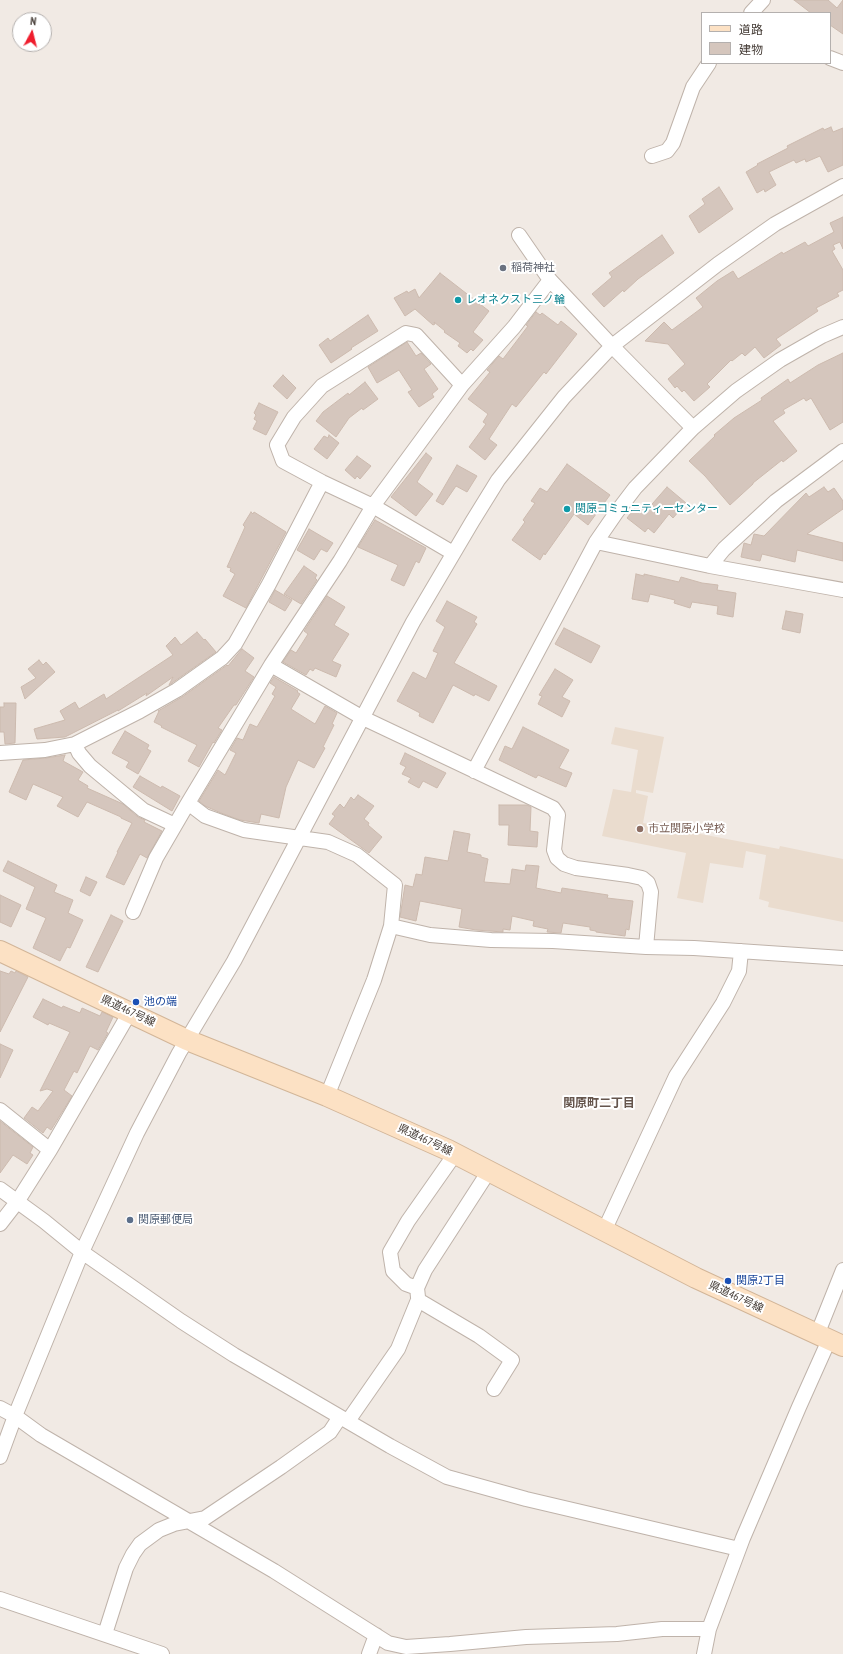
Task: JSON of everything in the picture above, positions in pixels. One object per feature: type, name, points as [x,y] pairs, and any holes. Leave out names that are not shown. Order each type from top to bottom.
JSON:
[{"type":"main road","name":"県道467号線","points":[[0,950],[187,1040],[327,1096],[455,1154],[730,1295],[830,1341]]},
{"type":"street","points":[[831,58],[843,63]]},
{"type":"street","points":[[652,156],[667,151],[676,138],[693,87],[708,64]]},
{"type":"street","points":[[0,1458],[15,1416],[82,1252],[137,1133],[187,1040],[234,961],[298,837],[413,622],[498,480],[564,397],[612,346],[775,224],[843,186]]},
{"type":"street","points":[[519,235],[550,280],[612,346],[693,428]]},
{"type":"street","points":[[133,912],[156,858],[188,803],[271,665],[340,561],[373,506],[462,385],[514,327],[550,280]]},
{"type":"street","points":[[474,771],[596,542],[635,488],[693,428],[736,391],[780,360],[822,336],[843,327]]},
{"type":"street","points":[[453,553],[373,506],[322,482],[283,461],[277,446],[294,417],[322,386],[406,333],[416,335],[462,385]]},
{"type":"street","points":[[710,566],[724,549],[776,501],[843,451]]},
{"type":"street","points":[[0,754],[45,750],[75,744],[140,711],[177,690],[222,658],[235,644],[239,637],[269,584],[322,482]]},
{"type":"street","points":[[596,542],[710,566],[843,590]]},
{"type":"street","points":[[271,665],[362,718],[553,808],[558,815],[554,850],[556,858],[564,864],[576,868],[642,878],[648,884],[650,892],[646,947]]},
{"type":"street","points":[[75,744],[79,753],[90,766],[143,810],[175,825]]},
{"type":"street","points":[[188,803],[205,816],[244,830],[328,842],[357,855],[395,885],[391,926],[374,980],[327,1096]]},
{"type":"street","points":[[391,926],[430,935],[491,940],[554,941],[843,958]]},
{"type":"street","points":[[604,1231],[676,1076],[723,1004],[739,971],[741,951]]},
{"type":"street","points":[[0,1224],[17,1202],[50,1150],[130,1012]]},
{"type":"street","points":[[0,1110],[50,1150]]},
{"type":"street","points":[[455,1154],[408,1221],[390,1252],[393,1271],[417,1294],[512,1360],[494,1388]]},
{"type":"street","points":[[105,1634],[126,1568],[140,1544],[159,1530],[187,1521],[205,1518],[281,1468],[330,1432],[344,1419],[398,1349],[425,1270],[489,1171]]},
{"type":"street","points":[[0,1189],[44,1221],[82,1252],[181,1322],[234,1355],[390,1446],[447,1477],[526,1499],[740,1550]]},
{"type":"street","points":[[704,1654],[709,1629],[740,1550],[799,1406],[830,1341],[843,1270]]},
{"type":"street","points":[[0,1408],[15,1416],[41,1435],[274,1571],[388,1643],[406,1647],[526,1637],[617,1634],[662,1628],[709,1629]]},
{"type":"street","points":[[0,1599],[162,1654]]},
{"type":"street","points":[[369,1654],[376,1635]]},
{"type":"shaded area","name":"市立関原小学校","points":[[615,727],[664,737],[653,793],[636,790],[636,793],[648,796],[643,823],[779,849],[780,846],[843,859],[843,922],[768,907],[769,902],[759,899],[766,855],[746,851],[743,868],[710,863],[703,903],[677,898],[686,853],[602,836],[613,789],[631,792],[638,750],[611,744]]},
{"type":"building","points":[[794,0],[828,0],[837,8],[843,0],[843,34],[831,26],[831,12],[810,12]]},
{"type":"building","points":[[831,127],[833,132],[843,128],[843,165],[828,172],[820,156],[806,162],[805,159],[796,163],[794,160],[769,172],[776,185],[765,192],[764,189],[757,193],[746,172],[758,165],[757,164],[788,148],[787,146],[823,128],[824,130]]},
{"type":"building","points":[[719,187],[733,209],[699,233],[689,216],[705,204],[702,199]]},
{"type":"building","points":[[843,217],[843,249],[840,242],[833,245],[835,249],[832,251],[843,270],[843,290],[837,293],[839,296],[816,308],[818,311],[776,339],[781,345],[764,358],[755,347],[745,356],[742,353],[732,361],[731,360],[707,384],[710,387],[694,401],[684,390],[682,392],[677,386],[675,388],[668,379],[685,364],[668,344],[645,341],[664,322],[672,330],[703,307],[696,298],[717,281],[733,271],[738,279],[782,252],[783,254],[805,242],[808,246],[834,232],[830,223]]},
{"type":"building","points":[[662,235],[674,253],[638,279],[624,292],[623,290],[604,307],[592,294],[612,277],[609,273]]},
{"type":"building","points":[[440,273],[489,311],[473,332],[483,340],[473,351],[471,349],[467,353],[458,346],[460,343],[444,332],[445,331],[434,322],[435,324],[433,325],[415,309],[405,316],[394,298],[407,291],[408,293],[415,289],[419,298]]},
{"type":"building","points":[[536,312],[540,315],[542,313],[558,325],[561,321],[577,334],[546,374],[544,372],[516,407],[512,404],[489,439],[497,445],[485,460],[469,447],[486,424],[483,422],[488,414],[468,399],[490,372],[487,370],[499,356],[503,359],[528,326],[526,325]]},
{"type":"building","points":[[368,315],[378,331],[331,363],[319,345],[328,338],[330,341]]},
{"type":"building","points":[[407,342],[416,356],[421,353],[431,364],[424,369],[438,389],[432,394],[434,397],[419,407],[408,392],[412,390],[399,370],[377,383],[368,367]]},
{"type":"building","points":[[843,353],[843,422],[830,430],[811,398],[806,401],[804,398],[783,410],[785,413],[773,421],[797,451],[783,462],[782,460],[753,483],[730,505],[705,476],[689,461],[715,436],[714,435],[734,418],[762,400],[761,398],[788,379],[790,383],[818,365]]},
{"type":"building","points":[[283,375],[296,388],[287,399],[273,386]]},
{"type":"building","points":[[365,382],[378,399],[363,410],[362,408],[349,418],[336,437],[316,421],[323,412],[348,393],[349,395]]},
{"type":"building","points":[[259,403],[278,412],[266,435],[253,429],[257,421],[254,419],[256,415],[254,413]]},
{"type":"building","points":[[329,435],[339,443],[327,459],[314,449],[324,436],[328,438]]},
{"type":"building","points":[[426,453],[432,458],[417,482],[433,494],[416,516],[391,497]]},
{"type":"building","points":[[357,456],[371,466],[360,479],[357,476],[355,479],[345,470]]},
{"type":"building","name":"関原コミュニティーセンター","points":[[567,464],[610,495],[588,525],[574,514],[540,560],[512,540],[525,522],[523,520],[535,503],[531,501],[540,488],[547,492]]},
{"type":"building","points":[[457,465],[477,476],[467,492],[456,486],[443,505],[436,501]]},
{"type":"building","points":[[667,487],[686,503],[673,518],[669,514],[654,533],[648,528],[645,532],[627,518],[638,504],[646,511]]},
{"type":"building","points":[[824,487],[828,492],[834,488],[843,501],[843,509],[807,534],[843,543],[843,561],[797,550],[795,562],[762,554],[760,561],[741,557],[744,543],[751,545],[754,534],[764,536],[806,493],[809,497]]},
{"type":"building","points":[[251,512],[253,514],[254,512],[286,532],[246,608],[223,596],[235,574],[230,571],[231,568],[227,567],[245,527],[243,525]]},
{"type":"building","points":[[375,520],[426,548],[419,563],[416,561],[404,586],[391,580],[398,565],[358,547]]},
{"type":"building","points":[[309,529],[333,543],[327,552],[321,549],[314,560],[297,550]]},
{"type":"building","points":[[304,566],[317,575],[315,578],[317,580],[301,604],[284,594]]},
{"type":"building","points":[[636,574],[644,576],[644,574],[679,582],[681,577],[702,583],[718,585],[717,590],[736,593],[733,617],[717,614],[718,606],[692,602],[690,608],[674,603],[675,600],[650,594],[648,602],[632,599]]},
{"type":"building","points":[[275,590],[292,600],[285,611],[269,602]]},
{"type":"building","points":[[327,596],[345,607],[334,625],[349,634],[332,661],[341,665],[336,677],[315,668],[313,671],[310,669],[306,675],[283,662],[291,650],[296,653],[308,634],[304,631]]},
{"type":"building","points":[[447,601],[477,617],[474,622],[477,624],[454,663],[497,686],[489,701],[475,694],[474,696],[453,685],[433,723],[419,716],[420,713],[397,701],[413,672],[426,679],[438,653],[433,651],[445,627],[436,621]]},
{"type":"building","points":[[786,611],[803,614],[800,633],[782,629]]},
{"type":"building","points":[[564,628],[600,646],[591,663],[555,644]]},
{"type":"building","points":[[197,632],[216,652],[172,683],[169,685],[173,677],[146,696],[147,693],[118,711],[65,737],[37,739],[34,729],[65,720],[60,711],[75,702],[79,709],[104,694],[106,699],[173,655],[166,646],[175,637],[181,645]]},
{"type":"building","points":[[242,649],[254,658],[245,671],[254,677],[236,705],[234,705],[218,728],[222,730],[214,743],[213,742],[199,767],[188,761],[197,745],[154,722],[158,711],[182,697],[227,665],[228,666]]},
{"type":"building","points":[[39,660],[43,665],[46,662],[55,672],[25,699],[21,687],[36,678],[28,669]]},
{"type":"building","points":[[555,669],[573,680],[562,697],[570,701],[562,717],[538,704],[542,696],[539,695]]},
{"type":"building","points":[[274,677],[298,691],[297,692],[300,694],[291,709],[315,724],[325,706],[337,713],[332,724],[334,725],[323,747],[325,748],[314,768],[298,760],[286,787],[279,818],[261,814],[259,823],[240,820],[205,806],[199,801],[218,770],[225,775],[236,753],[230,750],[237,738],[243,740],[250,724],[257,727],[275,696],[272,694],[276,687],[270,683]]},
{"type":"building","points":[[4,703],[16,703],[15,743],[5,744],[4,732],[0,732],[0,707],[4,707]]},
{"type":"building","points":[[523,727],[569,750],[559,768],[572,773],[566,787],[538,775],[536,778],[499,760],[505,746],[512,749]]},
{"type":"building","points":[[125,731],[149,745],[147,749],[151,751],[138,774],[126,767],[129,762],[112,753]]},
{"type":"building","points":[[405,753],[446,773],[437,788],[423,781],[419,788],[408,782],[411,778],[402,774],[406,767],[400,764]]},
{"type":"building","points":[[65,755],[63,761],[83,772],[78,780],[88,786],[87,788],[123,804],[138,817],[145,820],[144,822],[162,831],[147,858],[140,854],[124,885],[106,877],[132,823],[87,802],[78,817],[57,806],[63,797],[33,784],[26,800],[9,792],[23,760]]},
{"type":"building","points":[[140,776],[161,788],[162,786],[180,796],[172,811],[133,787]]},
{"type":"building","points":[[358,795],[374,806],[364,819],[369,823],[368,825],[382,837],[369,853],[329,824],[335,816],[332,814],[340,804],[344,808],[351,797],[354,800]]},
{"type":"building","points":[[499,805],[527,805],[531,807],[530,831],[538,832],[537,847],[508,845],[509,825],[499,825]]},
{"type":"building","points":[[454,831],[470,834],[467,852],[481,855],[481,857],[488,859],[484,882],[510,884],[512,869],[525,871],[526,865],[539,866],[536,888],[561,893],[562,888],[608,895],[607,898],[633,901],[629,930],[626,929],[625,936],[596,932],[590,930],[590,927],[563,923],[561,933],[547,932],[548,929],[533,926],[534,921],[512,916],[510,930],[503,929],[503,932],[476,930],[459,927],[462,909],[420,901],[416,921],[400,917],[405,885],[413,887],[416,874],[422,875],[425,857],[448,861]]},
{"type":"building","points":[[8,861],[57,885],[54,892],[73,900],[68,913],[83,920],[70,948],[67,947],[60,961],[33,948],[46,918],[26,909],[35,887],[3,871]]},
{"type":"building","points":[[86,877],[97,882],[90,896],[80,891]]},
{"type":"building","points":[[0,895],[21,905],[11,927],[0,922]]},
{"type":"building","points":[[111,915],[123,921],[98,972],[86,967]]},
{"type":"building","points":[[0,971],[9,974],[11,971],[15,973],[16,971],[28,977],[0,1032]]},
{"type":"building","points":[[43,999],[62,1008],[63,1006],[80,1013],[82,1008],[100,1016],[102,1012],[113,1017],[106,1032],[108,1033],[98,1050],[90,1046],[77,1073],[74,1071],[64,1090],[72,1096],[51,1130],[47,1127],[43,1133],[24,1118],[32,1107],[38,1111],[53,1091],[47,1089],[40,1091],[70,1032],[49,1023],[48,1025],[33,1017]]},
{"type":"building","points":[[0,1044],[13,1050],[0,1078]]},
{"type":"building","points":[[0,1121],[33,1147],[30,1153],[33,1155],[27,1164],[13,1155],[0,1173]]},
{"type":"place","name":"稲荷神社","points":[[503,268]]},
{"type":"place","name":"レオネクスト三ノ輪","points":[[458,300]]},
{"type":"place","name":"関原コミュニティーセンター","points":[[567,509]]},
{"type":"place","name":"市立関原小学校","points":[[640,829]]},
{"type":"place","name":"池の端","points":[[136,1002]]},
{"type":"place","name":"関原郵便局","points":[[130,1220]]},
{"type":"place","name":"関原2丁目","points":[[728,1281]]},
{"type":"district","name":"関原町二丁目","points":[[599,1104]]}]
